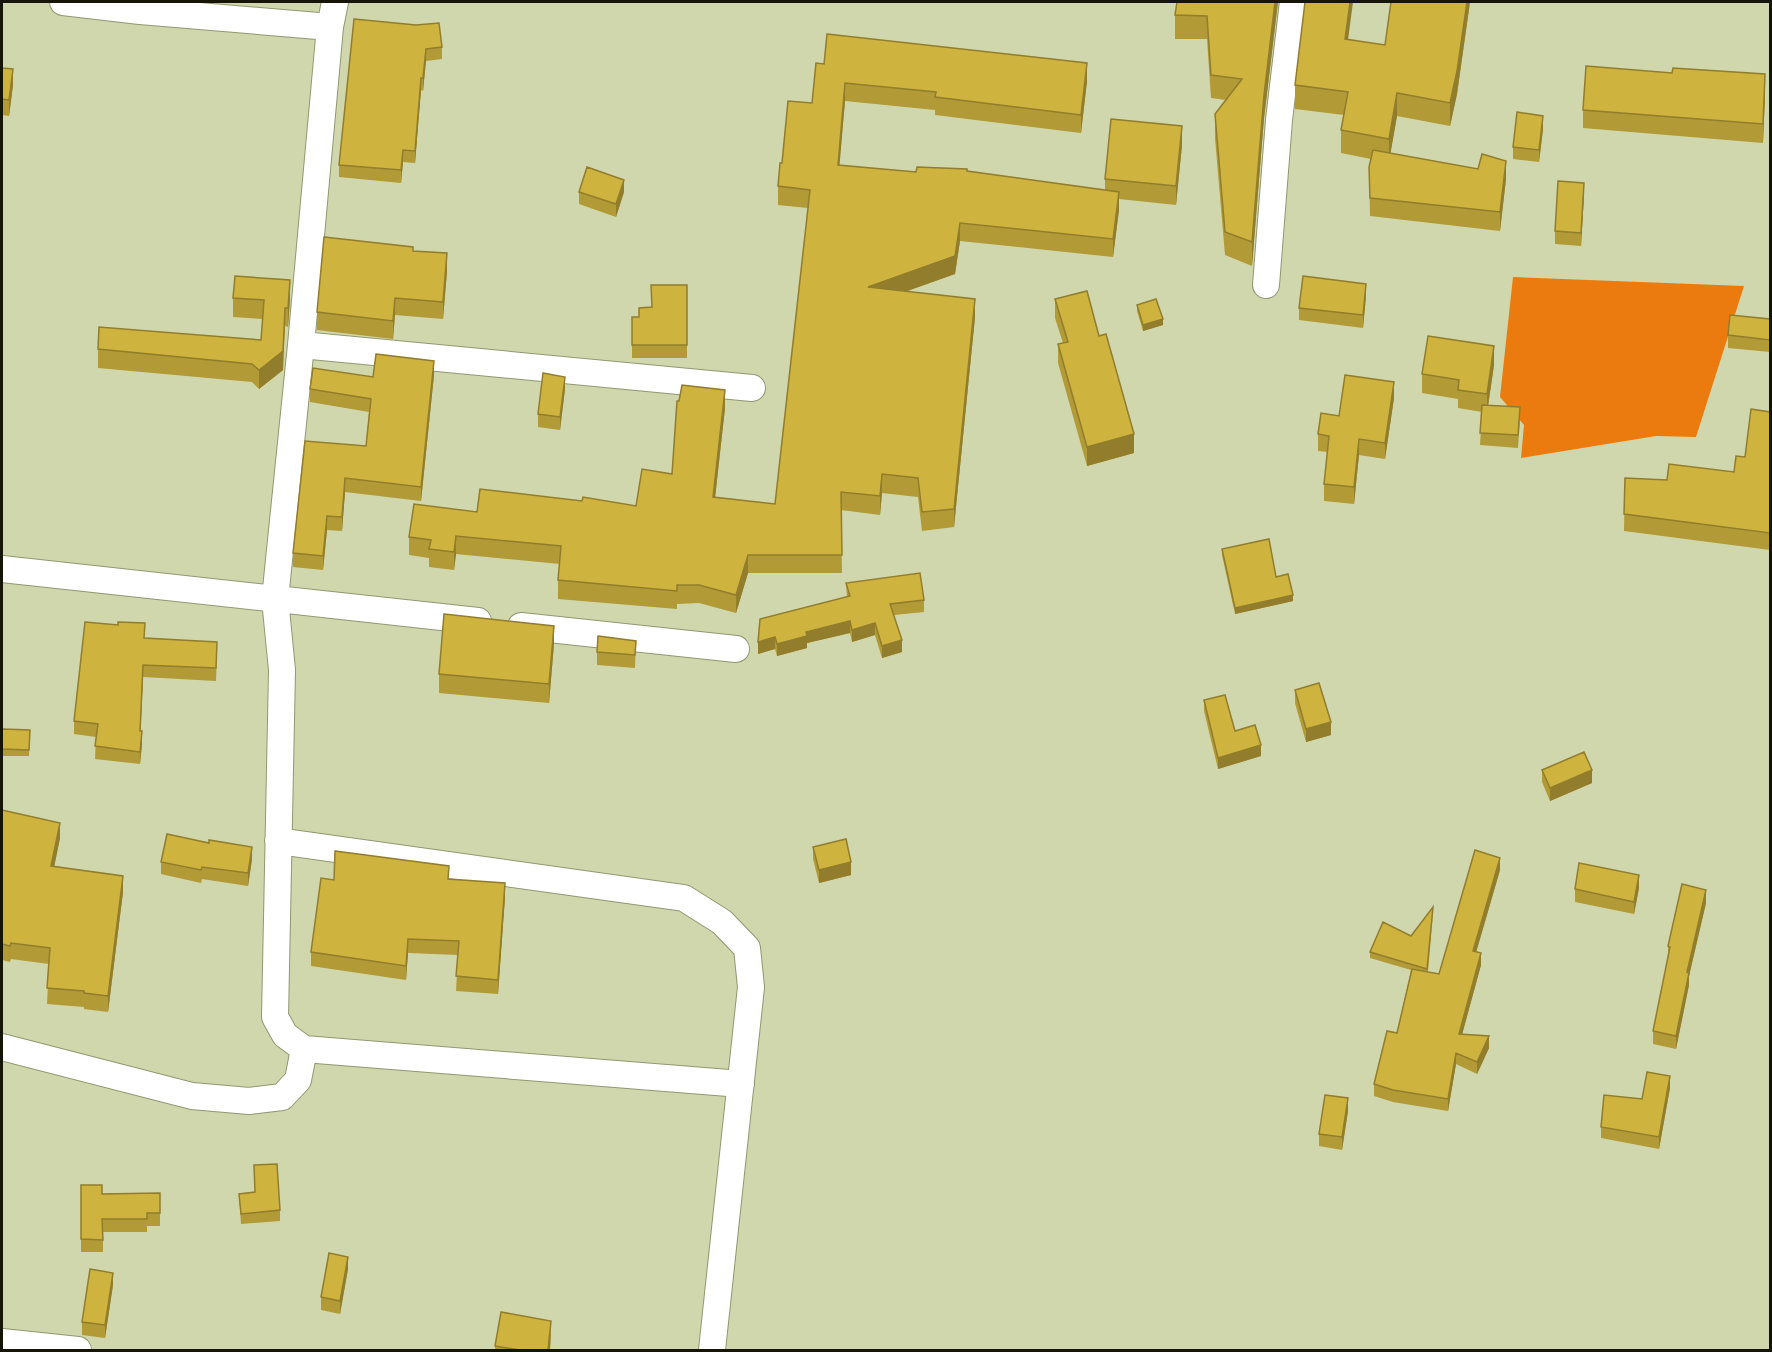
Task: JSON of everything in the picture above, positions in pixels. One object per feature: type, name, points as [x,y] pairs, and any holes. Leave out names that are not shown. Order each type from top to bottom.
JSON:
[{"type":"street","points":[[63,2],[330,27]]},
{"type":"street","points":[[335,2],[330,27],[275,599],[282,670],[275,1017],[285,1035],[304,1049],[741,1084]]},
{"type":"street","points":[[1266,285],[1279,120],[1293,2]]},
{"type":"street","points":[[301,345],[752,388]]},
{"type":"street","points":[[2,569],[736,649]]},
{"type":"street","points":[[278,841],[684,898],[722,922],[747,948],[751,987],[712,1350]]},
{"type":"street","points":[[2,1047],[192,1096],[249,1101],[282,1097],[298,1080],[304,1049]]},
{"type":"street","points":[[2,1342],[78,1350]]},
{"type":"shaded area","points":[[1513,277],[1744,286],[1696,437],[1656,436],[1521,458],[1524,425],[1500,397]]},
{"type":"building","points":[[1177,2],[1275,2],[1264,95],[1252,242],[1225,232],[1215,114],[1242,79],[1211,75],[1207,16],[1175,15]]},
{"type":"building","points":[[1305,2],[1350,2],[1345,39],[1385,45],[1391,2],[1467,2],[1450,103],[1397,93],[1389,139],[1341,130],[1348,92],[1295,85]]},
{"type":"building","points":[[354,19],[416,25],[439,23],[442,47],[426,49],[423,78],[421,78],[415,151],[403,150],[401,170],[339,165]]},
{"type":"building","points":[[827,34],[1087,63],[1081,115],[935,97],[936,92],[845,83],[838,165],[916,172],[917,167],[967,169],[967,171],[1119,192],[1113,239],[960,223],[955,256],[868,287],[975,299],[954,509],[922,512],[918,478],[882,474],[880,496],[841,492],[842,555],[748,555],[736,595],[699,585],[677,585],[677,591],[558,580],[561,546],[456,536],[454,552],[429,549],[431,540],[409,537],[414,504],[477,512],[480,489],[582,501],[583,497],[636,506],[642,469],[672,474],[677,401],[679,401],[682,385],[725,390],[713,497],[775,504],[810,190],[778,186],[780,163],[782,163],[788,101],[812,103],[816,63],[824,64]]},
{"type":"building","points":[[1586,66],[1672,73],[1673,68],[1765,74],[1763,124],[1583,110]]},
{"type":"building","points":[[2,68],[13,69],[9,100],[2,99]]},
{"type":"building","points":[[1517,112],[1543,116],[1539,150],[1513,147]]},
{"type":"building","points":[[1111,119],[1182,126],[1176,186],[1105,179]]},
{"type":"building","points":[[1373,150],[1478,169],[1482,154],[1506,161],[1500,212],[1370,198],[1369,167]]},
{"type":"building","points":[[587,167],[624,180],[616,204],[579,192]]},
{"type":"building","points":[[1558,181],[1584,183],[1581,233],[1555,231]]},
{"type":"building","points":[[324,237],[413,247],[413,251],[447,253],[443,302],[395,298],[393,321],[317,312]]},
{"type":"building","points":[[235,276],[290,280],[288,308],[285,308],[283,351],[259,370],[252,364],[98,349],[99,327],[261,340],[264,300],[233,298]]},
{"type":"building","points":[[1303,276],[1366,284],[1363,315],[1299,308]]},
{"type":"building","points":[[651,285],[687,285],[687,345],[632,345],[632,317],[639,317],[639,308],[652,307]]},
{"type":"building","points":[[1087,291],[1099,336],[1106,334],[1134,434],[1087,447],[1058,344],[1068,342],[1055,299]]},
{"type":"building","points":[[1156,299],[1163,319],[1143,325],[1137,305]]},
{"type":"building","points":[[1730,315],[1770,319],[1770,340],[1728,335]]},
{"type":"building","points":[[1428,336],[1494,346],[1487,394],[1458,390],[1459,380],[1422,374]]},
{"type":"building","points":[[376,354],[434,361],[421,487],[345,478],[342,517],[327,516],[323,556],[293,553],[305,441],[366,446],[371,399],[310,389],[313,368],[373,377]]},
{"type":"building","points":[[543,373],[565,377],[560,417],[538,414]]},
{"type":"building","points":[[1345,375],[1394,382],[1385,443],[1359,439],[1354,487],[1324,484],[1329,436],[1318,434],[1321,413],[1339,416]]},
{"type":"building","points":[[1482,405],[1520,407],[1518,435],[1480,433]]},
{"type":"building","points":[[1751,409],[1770,412],[1770,533],[1624,514],[1625,478],[1667,480],[1669,464],[1734,472],[1736,456],[1745,457]]},
{"type":"building","points":[[1269,539],[1276,577],[1288,574],[1293,595],[1235,608],[1222,549]]},
{"type":"building","points":[[920,573],[924,600],[890,604],[902,640],[882,646],[875,623],[852,630],[850,621],[806,632],[807,636],[777,644],[775,637],[758,642],[760,619],[850,596],[846,583]]},
{"type":"building","points":[[444,614],[554,626],[549,684],[439,674]]},
{"type":"building","points":[[85,622],[118,625],[118,622],[145,623],[144,638],[217,642],[216,668],[143,665],[140,752],[95,746],[98,724],[74,721]]},
{"type":"building","points":[[598,636],[636,641],[635,655],[597,652]]},
{"type":"building","points":[[1319,683],[1331,722],[1306,729],[1295,690]]},
{"type":"building","points":[[1225,695],[1235,731],[1255,725],[1261,745],[1218,758],[1204,700]]},
{"type":"building","points":[[2,729],[30,730],[29,750],[2,749]]},
{"type":"building","points":[[1584,752],[1592,770],[1550,788],[1542,770]]},
{"type":"building","points":[[2,810],[60,823],[51,866],[123,876],[108,996],[84,993],[84,991],[47,988],[50,948],[2,944]]},
{"type":"building","points":[[167,834],[209,843],[209,840],[252,847],[248,873],[202,867],[201,870],[161,862]]},
{"type":"building","points":[[846,839],[851,862],[819,870],[813,847]]},
{"type":"building","points":[[1475,850],[1500,858],[1473,951],[1481,953],[1459,1034],[1489,1036],[1477,1062],[1456,1053],[1448,1099],[1393,1090],[1374,1084],[1387,1031],[1397,1033],[1412,969],[1439,974]]},
{"type":"building","points":[[335,851],[449,866],[448,879],[505,883],[498,980],[456,976],[459,941],[408,939],[406,966],[311,952],[321,878],[334,880]]},
{"type":"building","points":[[1579,863],[1639,875],[1634,902],[1575,889]]},
{"type":"building","points":[[1682,884],[1706,890],[1687,972],[1689,973],[1676,1036],[1653,1031]]},
{"type":"building","points":[[1433,907],[1427,969],[1370,952],[1383,922],[1411,936]]},
{"type":"building","points":[[1647,1072],[1670,1076],[1659,1137],[1601,1127],[1604,1095],[1642,1099]]},
{"type":"building","points":[[1325,1095],[1348,1098],[1342,1137],[1319,1134]]},
{"type":"building","points":[[277,1164],[280,1210],[241,1214],[239,1194],[255,1192],[254,1165]]},
{"type":"building","points":[[81,1185],[102,1185],[102,1194],[160,1193],[160,1213],[147,1213],[147,1219],[102,1219],[103,1240],[81,1239]]},
{"type":"building","points":[[329,1253],[348,1257],[340,1301],[321,1297]]},
{"type":"building","points":[[90,1269],[113,1273],[105,1325],[82,1322]]},
{"type":"building","points":[[501,1312],[551,1321],[548,1350],[520,1350],[495,1346]]}]
